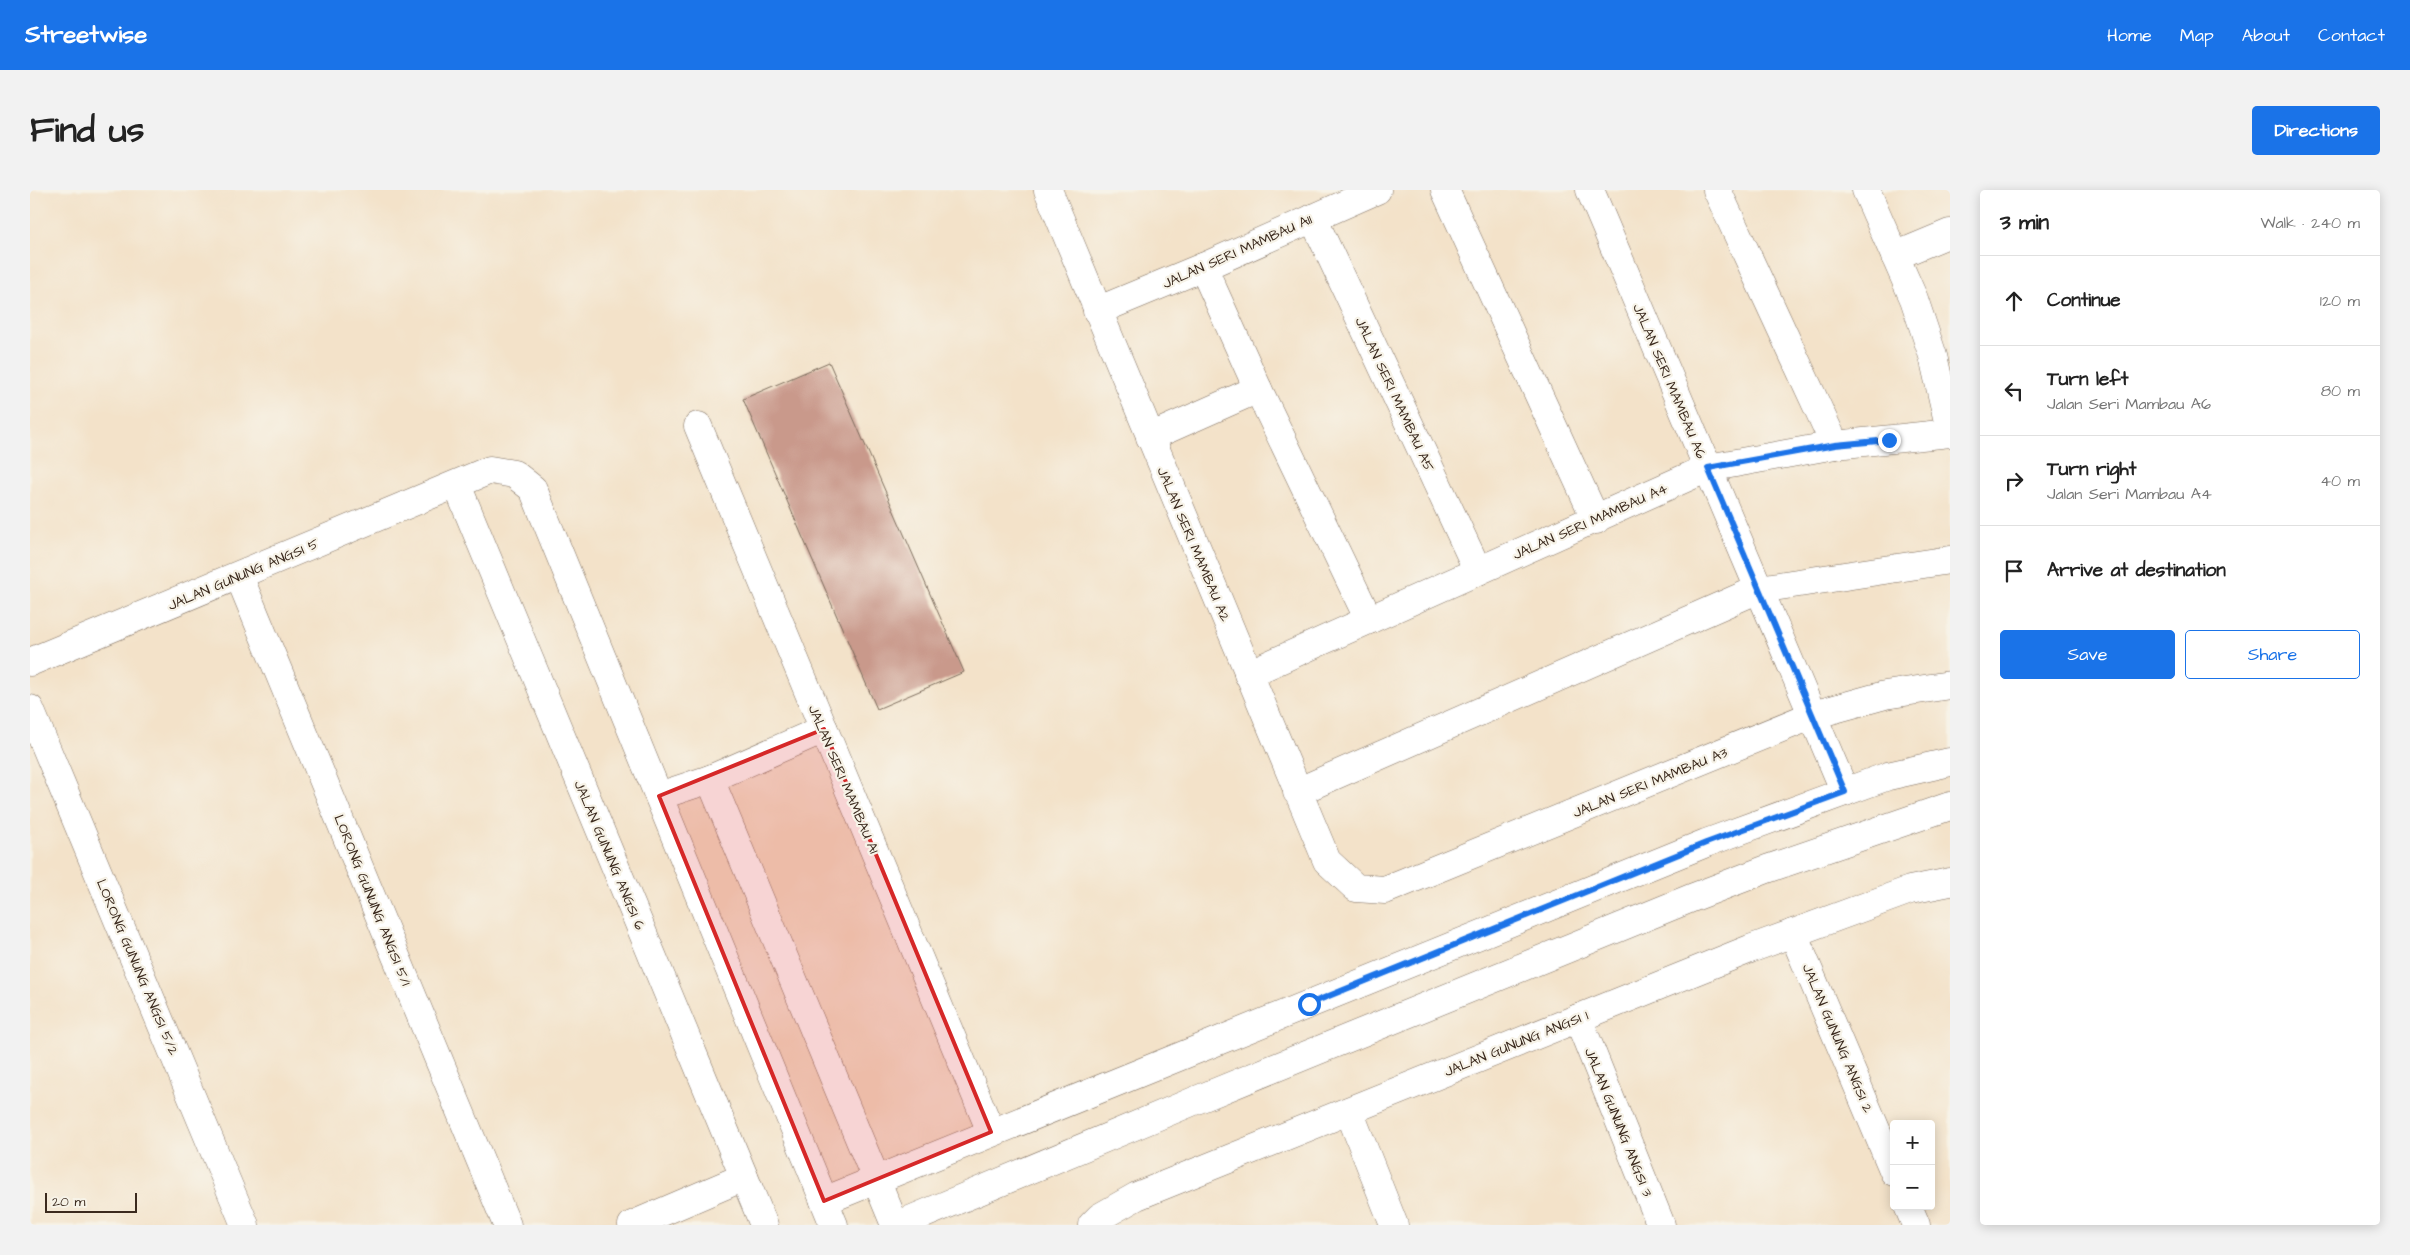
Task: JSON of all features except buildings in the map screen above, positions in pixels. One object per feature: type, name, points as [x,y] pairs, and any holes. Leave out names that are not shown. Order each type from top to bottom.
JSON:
[{"type":"street","name":"JALAN SERI MAMBAU A11","points":[[1097,311],[1203,267],[1377,190]]},
{"type":"street","points":[[1445,190],[1596,520]]},
{"type":"street","name":"JALAN SERI MAMBAU A6","points":[[1590,190],[1845,792]]},
{"type":"street","points":[[1717,190],[1835,445]]},
{"type":"street","points":[[1866,190],[1914,298],[1933,356],[1950,430]]},
{"type":"street","name":"JALAN SERI MAMBAU A2","points":[[1053,192],[1097,311],[1326,861],[1356,888]]},
{"type":"street","name":"JALAN SERI MAMBAU A5","points":[[1313,218],[1478,571]]},
{"type":"street","points":[[1895,256],[1950,233]]},
{"type":"street","points":[[1203,267],[1258,389],[1369,620]]},
{"type":"street","points":[[1150,437],[1258,389]]},
{"type":"street","name":"JALAN SERI MAMBAU A1","points":[[698,426],[991,1132]]},
{"type":"street","name":"JALAN SERI MAMBAU A4","points":[[1248,674],[1596,520],[1708,468],[1835,445],[1950,434]]},
{"type":"street","name":"JALAN GUNUNG ANGSI 5","points":[[30,662],[490,470],[514,474],[533,489],[829,1213]]},
{"type":"street","name":"JALAN GUNUNG ANGSI 6","points":[[457,485],[764,1225]]},
{"type":"street","points":[[1297,792],[1759,589],[1950,560]]},
{"type":"street","name":"LORONG GUNUNG ANGSI 5/1","points":[[239,576],[507,1225]]},
{"type":"street","name":"JALAN SERI MAMBAU A3","points":[[1356,888],[1385,890],[1813,716],[1884,695],[1950,685]]},
{"type":"street","name":"LORONG GUNUNG ANGSI 5/2","points":[[30,709],[245,1225]]},
{"type":"street","points":[[659,796],[710,778],[824,729]]},
{"type":"street","points":[[829,1213],[876,1179],[1706,843],[1888,776],[1950,762]]},
{"type":"street","points":[[710,778],[876,1179],[897,1225],[1194,1101],[1694,897],[1767,869],[1950,806]]},
{"type":"street","name":"JALAN GUNUNG ANGSI 1","points":[[1092,1225],[1100,1217],[1137,1196],[1578,1018],[1793,933],[1910,890],[1950,882]]},
{"type":"street","name":"JALAN GUNUNG ANGSI 2","points":[[1793,933],[1891,1165]]},
{"type":"street","name":"JALAN GUNUNG ANGSI 3","points":[[1578,1018],[1661,1225]]},
{"type":"street","points":[[1349,1111],[1394,1225]]},
{"type":"street","points":[[632,1225],[744,1178]]},
{"type":"street","points":[[1910,1210],[1916,1225]]},
{"type":"highlighted area","points":[[824,729],[991,1132],[824,1201],[659,796]]},
{"type":"route","points":[[1309,1004],[1706,843],[1845,792],[1708,468],[1835,445],[1889,440]]}]
